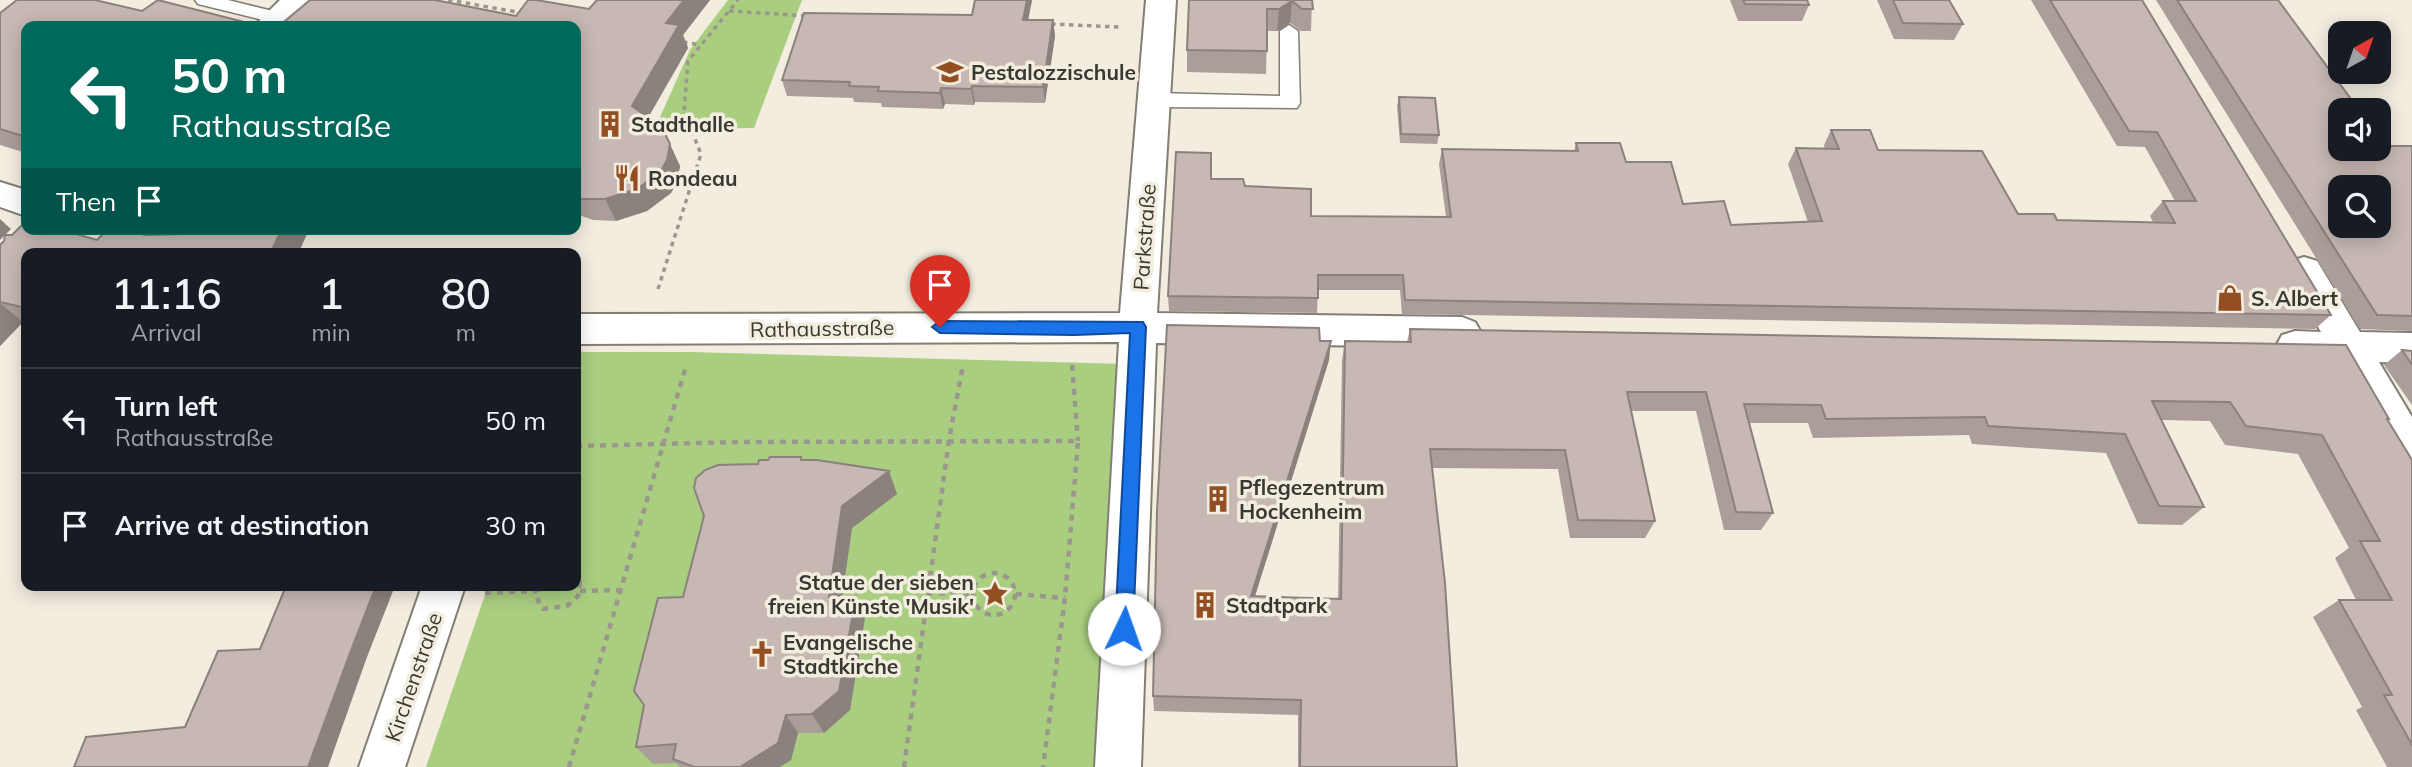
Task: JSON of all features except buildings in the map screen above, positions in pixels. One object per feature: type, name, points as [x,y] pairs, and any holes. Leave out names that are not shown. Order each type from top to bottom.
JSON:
[{"type":"street","name":"Parkstraße","points":[[1118,767],[1138,327],[1160,14]]},
{"type":"street","points":[[0,194],[21,214]]},
{"type":"street","points":[[2284,239],[2412,452]]},
{"type":"street","name":"Rathausstraße","points":[[581,329],[966,326],[1500,333]]},
{"type":"street","points":[[2266,345],[2412,348]]},
{"type":"street","name":"Kirchenstraße","points":[[382,767],[464,591]]},
{"type":"lane","points":[[204,0],[282,15]]},
{"type":"lane","points":[[1155,100],[1290,103],[1289,31]]},
{"type":"path","points":[[448,0],[528,14]]},
{"type":"path","points":[[646,329],[701,154],[684,113],[688,61],[738,0]]},
{"type":"path","points":[[729,11],[811,16]]},
{"type":"path","points":[[1048,24],[1160,14]]},
{"type":"path","points":[[674,41],[700,45]]},
{"type":"path","points":[[904,767],[949,440],[964,359],[966,326]]},
{"type":"path","points":[[1043,767],[1065,597],[1078,441],[1072,363],[1074,329]]},
{"type":"path","points":[[569,767],[689,356],[701,330]]},
{"type":"path","points":[[581,446],[949,440],[1078,441]]},
{"type":"path","points":[[994,575],[1011,580],[1016,594],[1010,607],[1000,613],[990,614],[976,607],[972,594],[979,581],[994,575]]},
{"type":"path","points":[[581,591],[622,590]]},
{"type":"path","points":[[538,591],[538,604],[550,611],[567,607],[580,591]]},
{"type":"path","points":[[928,593],[972,594]]},
{"type":"path","points":[[1016,594],[1065,597]]},
{"type":"green space","points":[[728,0],[802,0],[754,128],[689,129],[656,126],[690,50]]},
{"type":"green space","points":[[581,352],[690,352],[1125,364],[1102,767],[426,767],[486,591],[581,591]]},
{"type":"place","name":"Pestalozzischule","points":[[950,72]]},
{"type":"place","name":"Stadthalle","points":[[610,124]]},
{"type":"place","name":"Rondeau","points":[[627,178]]},
{"type":"place","name":"S. Albert","points":[[2230,298]]},
{"type":"place","name":"Pflegezentrum Hockenheim","points":[[1218,499]]},
{"type":"place","name":"Statue der sieben freien Künste 'Musik'","points":[[995,594]]},
{"type":"place","name":"Stadtpark","points":[[1205,605]]},
{"type":"place","name":"Evangelische Stadtkirche","points":[[762,654]]},
{"type":"route","points":[[940,327],[1138,327],[1124,629]]}]
